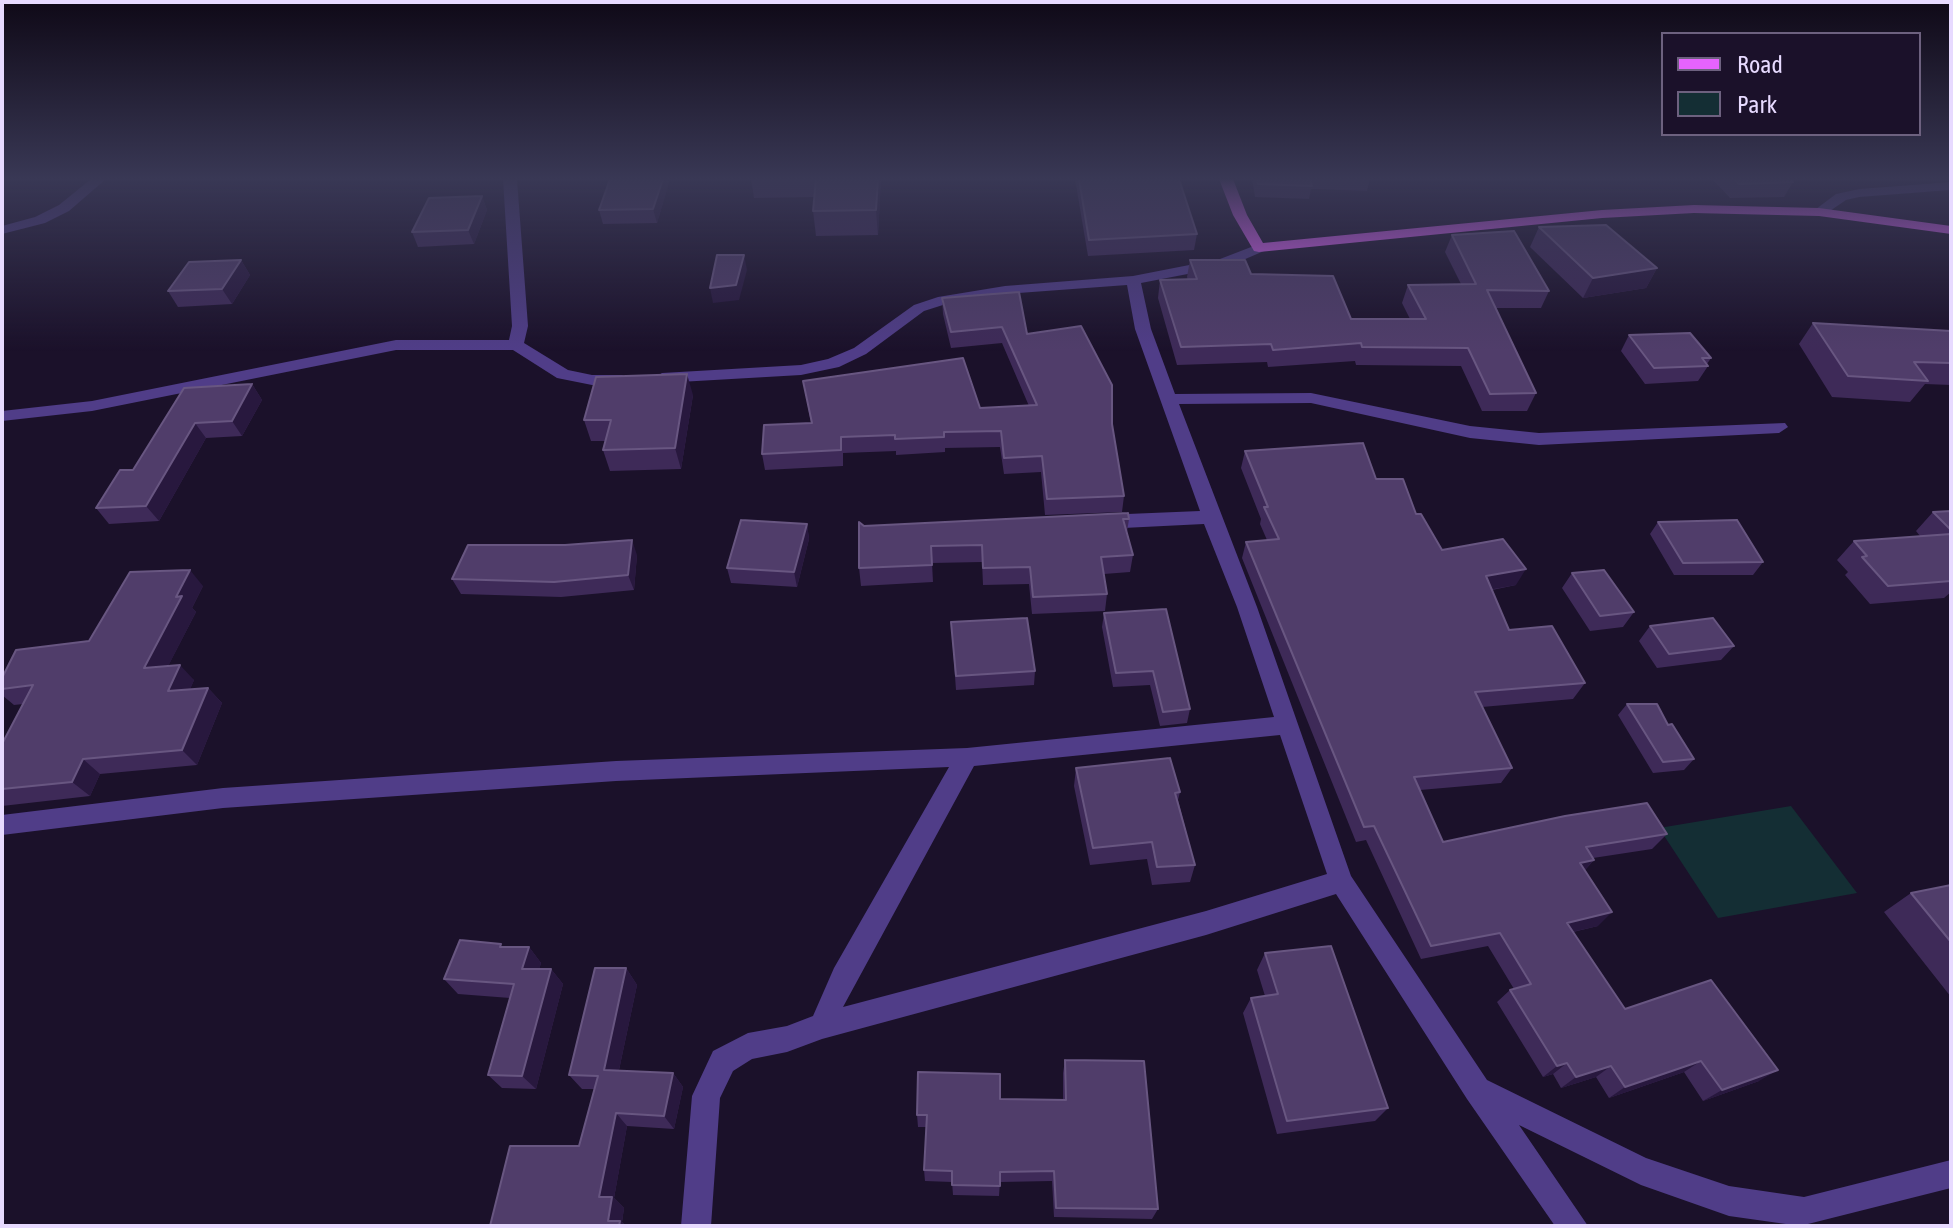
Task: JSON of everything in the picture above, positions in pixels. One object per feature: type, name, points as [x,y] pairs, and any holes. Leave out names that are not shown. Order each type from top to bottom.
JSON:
[{"type":"main road","points":[[1252,236],[1259,248],[1377,236]]},
{"type":"street","points":[[514,236],[520,326],[516,345]]},
{"type":"street","points":[[2,416],[92,406],[396,345],[516,345],[563,374],[592,380],[801,370],[833,363],[860,351],[919,308],[943,300],[1005,290],[1133,280],[1224,263],[1259,248]]},
{"type":"street","points":[[1133,280],[1143,329],[1289,725],[1341,881],[1477,1089],[1573,1226]]},
{"type":"street","points":[[1170,399],[1311,398],[1470,432],[1539,439],[1779,427]]},
{"type":"street","points":[[1085,523],[1211,517]]},
{"type":"street","points":[[2,825],[223,798],[616,771],[967,757],[1289,725]]},
{"type":"street","points":[[822,1026],[843,977],[967,757]]},
{"type":"street","points":[[696,1226],[706,1096],[723,1061],[748,1046],[787,1039],[822,1026],[1206,923],[1341,881]]},
{"type":"street","points":[[1477,1089],[1641,1171],[1729,1201],[1810,1219],[1951,1174]]},
{"type":"green space","points":[[1791,806],[1857,893],[1718,918],[1659,828]]},
{"type":"building","points":[[1088,236],[1155,236],[1089,240]]},
{"type":"building","points":[[1453,236],[1517,236],[1549,291],[1487,290],[1536,393],[1490,394],[1468,348],[1362,347],[1361,343],[1273,350],[1271,344],[1181,347],[1160,280],[1197,279],[1190,260],[1245,260],[1251,274],[1333,276],[1351,319],[1426,319],[1408,285],[1476,284]]},
{"type":"building","points":[[1549,236],[1619,236],[1657,268],[1593,278]]},
{"type":"building","points":[[717,255],[744,255],[736,285],[710,288]]},
{"type":"building","points":[[241,260],[222,289],[168,291],[189,262]]},
{"type":"building","points":[[1019,292],[1027,334],[1081,326],[1112,385],[1112,424],[1124,496],[1047,499],[1042,456],[1004,458],[1001,431],[944,432],[944,437],[895,439],[895,435],[841,437],[841,450],[762,454],[764,425],[812,423],[803,381],[963,358],[980,408],[1037,405],[1002,327],[951,332],[942,298]]},
{"type":"building","points":[[1813,323],[1951,331],[1951,363],[1914,362],[1928,381],[1848,376]]},
{"type":"building","points":[[1690,333],[1711,358],[1702,358],[1708,366],[1654,368],[1629,335]]},
{"type":"building","points":[[687,374],[675,448],[603,450],[611,420],[584,420],[596,377]]},
{"type":"building","points":[[252,384],[232,421],[195,423],[146,506],[96,508],[120,470],[133,470],[184,388]]},
{"type":"building","points":[[1363,443],[1376,479],[1403,479],[1416,514],[1421,514],[1442,550],[1503,539],[1526,569],[1486,576],[1509,630],[1552,626],[1585,683],[1475,692],[1512,768],[1414,777],[1443,842],[1565,816],[1647,803],[1667,834],[1586,847],[1594,860],[1580,863],[1612,912],[1567,923],[1625,1009],[1711,980],[1778,1070],[1722,1090],[1701,1061],[1625,1087],[1611,1066],[1576,1077],[1567,1063],[1557,1066],[1510,990],[1531,984],[1500,933],[1431,946],[1374,826],[1364,827],[1246,542],[1279,539],[1264,507],[1268,507],[1245,451]]},
{"type":"building","points":[[1951,511],[1951,530],[1933,512]]},
{"type":"building","points":[[1128,513],[1129,519],[1123,519],[1133,555],[1101,557],[1107,594],[1033,597],[1030,567],[983,568],[982,545],[931,546],[932,565],[859,568],[859,522],[864,526]]},
{"type":"building","points":[[741,520],[807,524],[794,572],[727,568]]},
{"type":"building","points":[[1737,520],[1763,562],[1683,563],[1658,522]]},
{"type":"building","points":[[1951,534],[1951,581],[1888,586],[1862,557],[1867,556],[1854,541]]},
{"type":"building","points":[[632,540],[628,575],[554,582],[452,579],[468,545],[565,545]]},
{"type":"building","points":[[190,570],[176,597],[182,596],[144,668],[180,665],[168,691],[208,688],[182,750],[83,759],[72,782],[2,789],[2,744],[33,685],[2,689],[2,678],[16,650],[89,641],[130,572]]},
{"type":"building","points":[[1604,570],[1634,612],[1600,616],[1572,573]]},
{"type":"building","points":[[1166,609],[1190,709],[1163,712],[1153,671],[1116,673],[1104,613]]},
{"type":"building","points":[[1027,618],[1035,671],[956,676],[951,622]]},
{"type":"building","points":[[1713,618],[1734,646],[1669,654],[1650,626]]},
{"type":"building","points":[[1627,704],[1657,704],[1668,725],[1672,724],[1694,759],[1663,762]]},
{"type":"building","points":[[1170,758],[1180,792],[1175,793],[1195,865],[1157,867],[1152,842],[1093,848],[1076,768]]},
{"type":"building","points":[[1951,885],[1951,942],[1911,893]]},
{"type":"building","points":[[460,940],[501,944],[500,947],[529,947],[522,969],[551,969],[522,1076],[488,1075],[514,984],[444,979]]},
{"type":"building","points":[[1331,946],[1388,1108],[1287,1121],[1251,998],[1278,994],[1265,953]]},
{"type":"building","points":[[595,968],[626,968],[604,1070],[673,1073],[664,1116],[616,1113],[599,1197],[612,1197],[608,1221],[620,1221],[619,1226],[490,1226],[510,1146],[579,1146],[598,1076],[569,1075]]},
{"type":"building","points":[[1065,1060],[1144,1061],[1158,1209],[1056,1208],[1054,1171],[1000,1172],[1000,1186],[952,1185],[952,1171],[924,1170],[927,1115],[917,1115],[918,1072],[1000,1074],[1000,1099],[1066,1100]]}]
